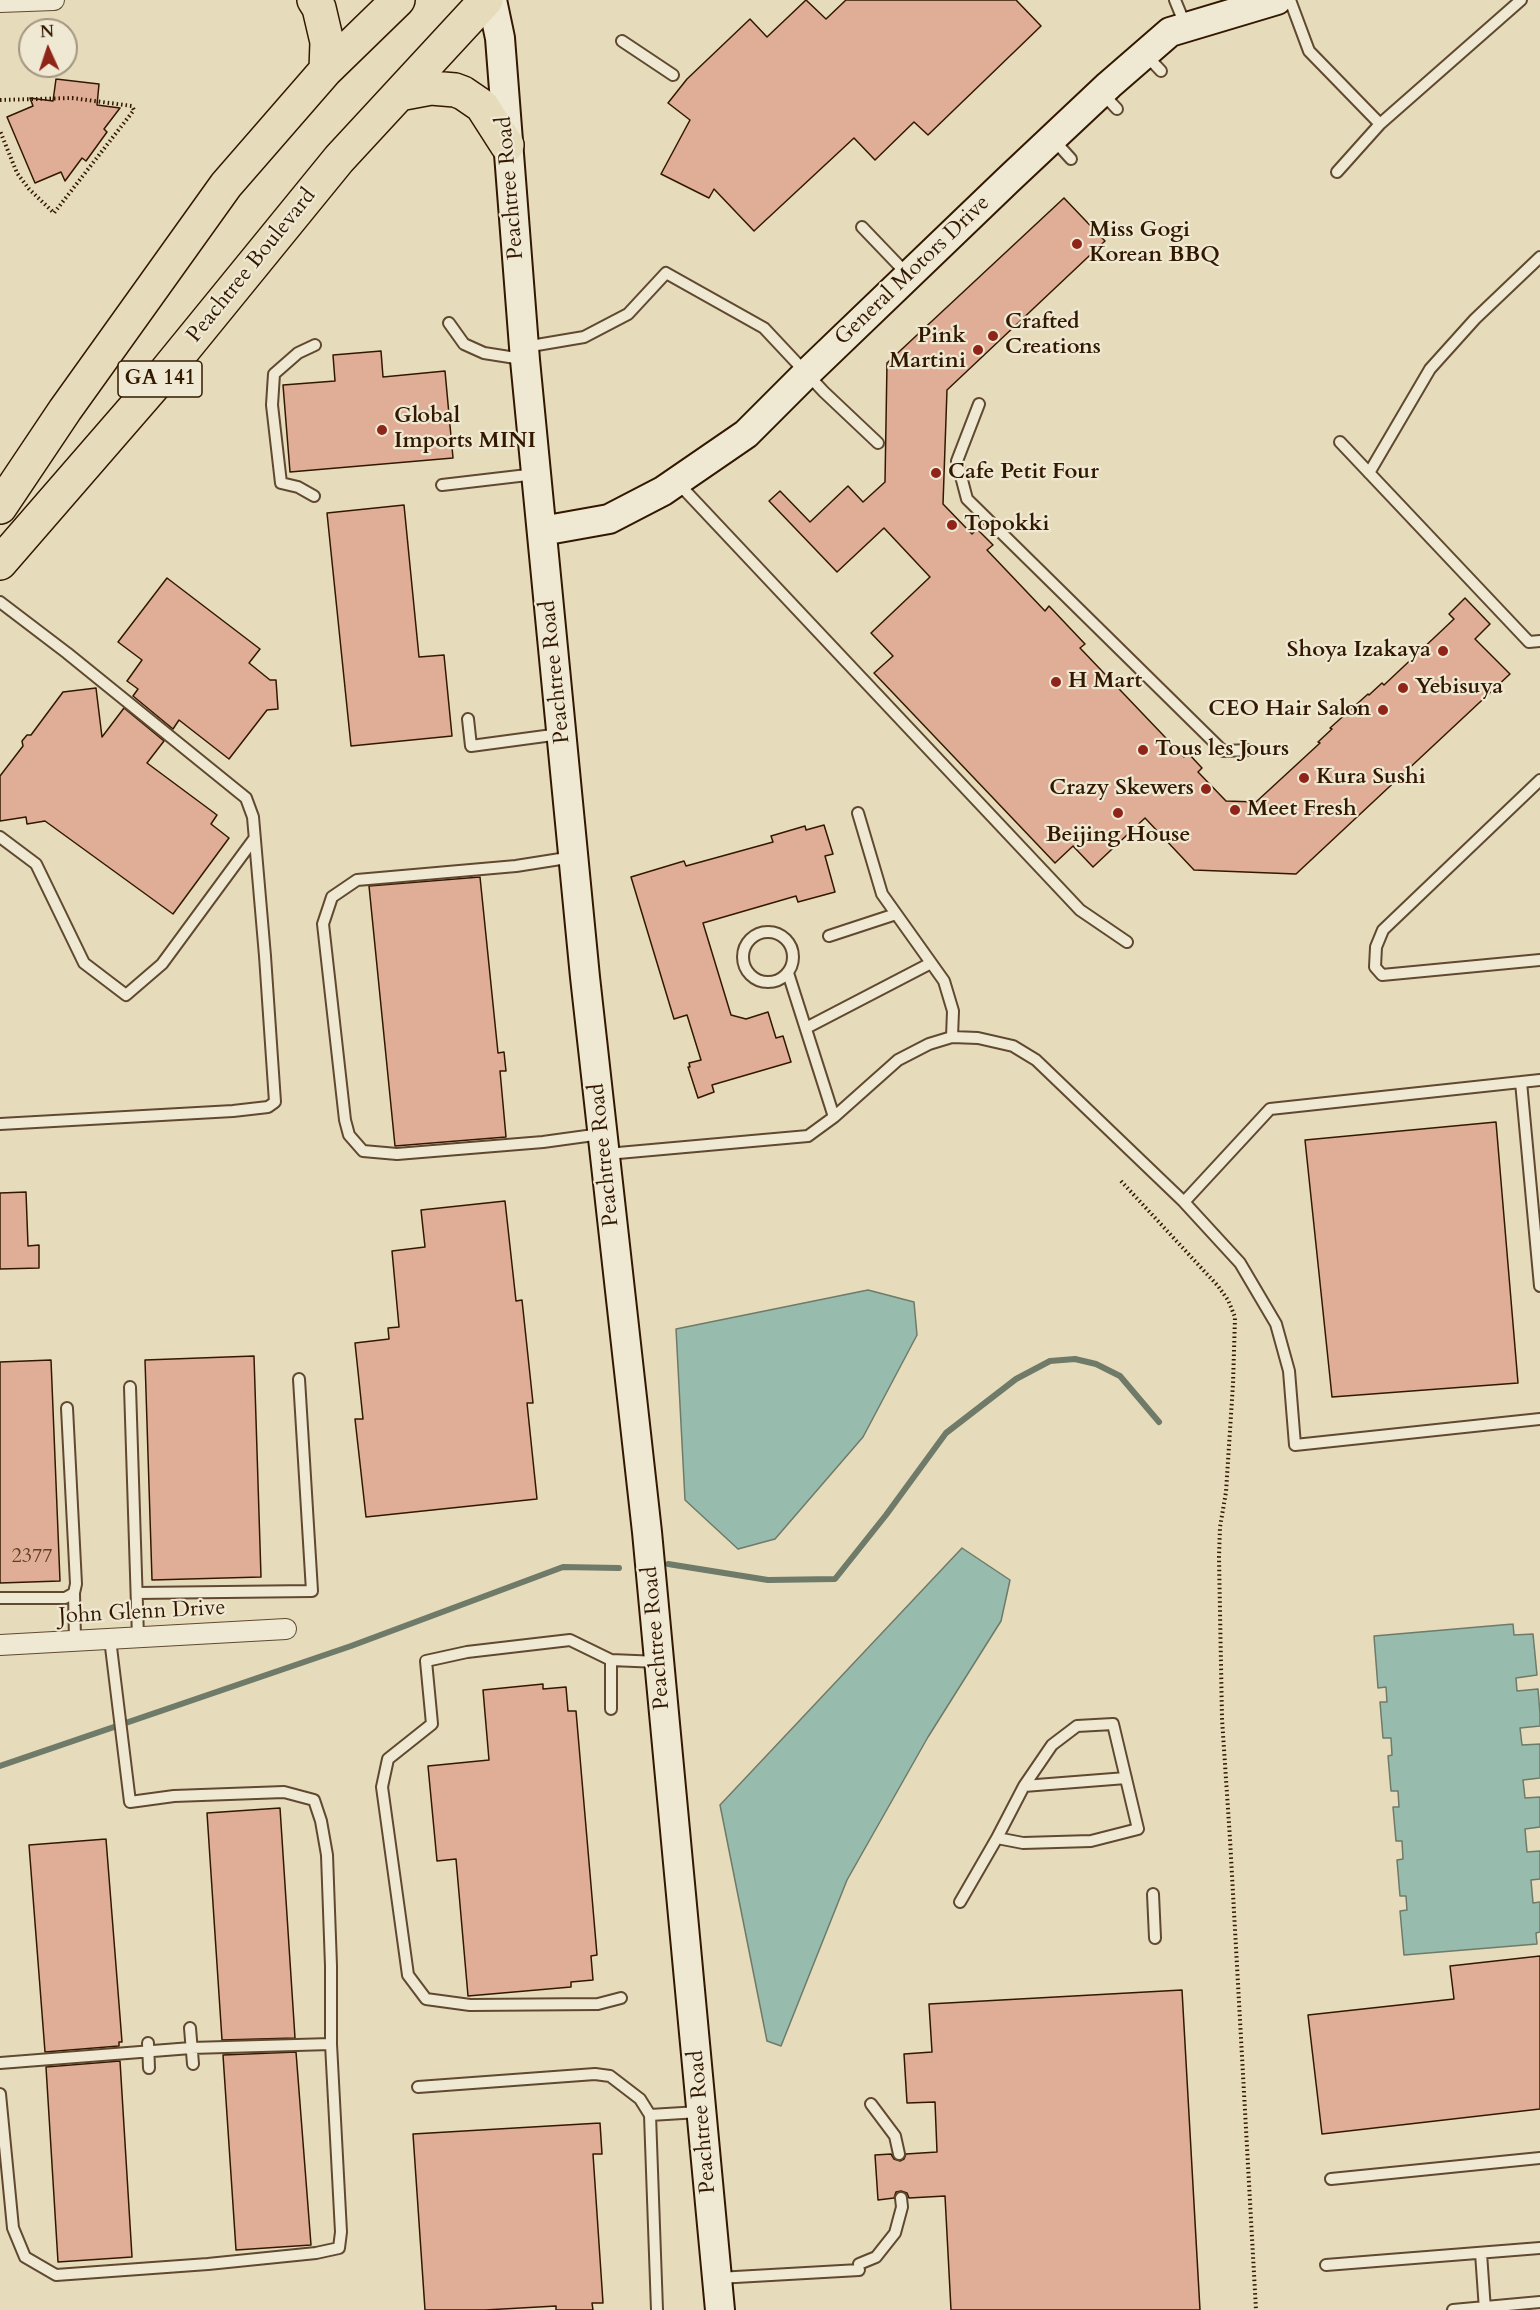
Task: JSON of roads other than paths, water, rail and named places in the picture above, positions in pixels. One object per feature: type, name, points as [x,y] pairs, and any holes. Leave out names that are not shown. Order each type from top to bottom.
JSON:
[{"type":"highway","points":[[314,0],[319,8],[327,42],[326,70]]},
{"type":"highway","name":"GA 141","points":[[0,507],[65,410],[226,185],[326,70],[398,0]]},
{"type":"highway","name":"Peachtree Boulevard","points":[[0,563],[163,375],[339,159],[486,0]]},
{"type":"highway","points":[[399,94],[431,88],[463,93],[482,106],[507,145]]},
{"type":"street","points":[[0,2],[54,0]]},
{"type":"street","name":"Peachtree Road","points":[[492,0],[500,38],[507,145],[536,474],[659,1662],[720,2310]]},
{"type":"street","name":"General Motors Drive","points":[[542,531],[609,519],[663,491],[746,434],[909,275],[1062,149],[1109,101],[1153,62],[1170,32],[1277,0]]},
{"type":"street","name":"John Glenn Drive","points":[[0,1645],[286,1629]]},
{"type":"lane","points":[[1175,0],[1186,27]]},
{"type":"lane","points":[[1290,0],[1309,51],[1380,124]]},
{"type":"lane","points":[[1338,172],[1380,124],[1521,0]]},
{"type":"lane","points":[[622,41],[673,75]]},
{"type":"lane","points":[[862,227],[909,275]]},
{"type":"lane","points":[[1369,473],[1430,369],[1475,319],[1540,257]]},
{"type":"lane","points":[[448,322],[464,344],[484,353],[525,353],[584,337],[628,314],[666,273],[764,328],[878,443]]},
{"type":"lane","points":[[314,496],[297,487],[281,483],[272,405],[274,374],[298,353],[315,345]]},
{"type":"lane","points":[[979,404],[957,461],[967,499],[1224,751],[1251,750]]},
{"type":"lane","points":[[1340,442],[1529,642],[1540,640]]},
{"type":"lane","points":[[442,484],[536,474]]},
{"type":"lane","points":[[677,482],[1080,910],[1127,942]]},
{"type":"lane","points":[[0,603],[67,653],[246,798],[253,817],[275,1102],[268,1107],[233,1111],[5,1124],[0,1116]]},
{"type":"lane","points":[[468,719],[471,746],[562,734]]},
{"type":"lane","points":[[1540,780],[1383,930],[1376,947],[1375,967],[1382,975],[1540,960]]},
{"type":"lane","points":[[858,813],[882,894],[944,981],[953,1011],[952,1037]]},
{"type":"lane","points":[[0,837],[36,864],[84,963],[126,995],[162,964],[254,839]]},
{"type":"lane","points":[[574,857],[516,866],[357,880],[332,897],[323,924],[345,1120],[349,1135],[363,1151],[397,1154],[543,1143],[604,1144],[808,1136],[834,1117],[898,1060],[929,1044],[952,1037],[978,1038],[1013,1046],[1036,1060],[1184,1202],[1240,1263],[1276,1324],[1289,1371],[1295,1445],[1540,1419]]},
{"type":"lane","points":[[829,936],[896,914]]},
{"type":"lane","points":[[788,973],[775,982],[758,980],[751,975],[743,960],[747,943],[760,933],[769,932],[784,937],[793,950],[794,958],[788,973],[834,1117]]},
{"type":"lane","points":[[806,1028],[930,963]]},
{"type":"lane","points":[[1184,1202],[1270,1109],[1540,1080]]},
{"type":"lane","points":[[1521,1082],[1540,1286]]},
{"type":"lane","points":[[137,1593],[312,1591],[299,1379]]},
{"type":"lane","points":[[130,1387],[138,1637]]},
{"type":"lane","points":[[68,1408],[76,1584],[74,1593],[75,1640]]},
{"type":"lane","points":[[0,1598],[65,1598],[74,1593]]},
{"type":"lane","points":[[0,2094],[13,2228],[25,2258],[56,2275],[163,2268],[316,2253],[339,2248],[341,2232],[331,2044],[327,1855],[321,1821],[314,1800],[284,1792],[174,1796],[130,1802],[110,1639]]},
{"type":"lane","points":[[621,1998],[598,2004],[470,2005],[426,1999],[408,1975],[382,1787],[388,1759],[432,1724],[426,1661],[467,1652],[570,1640],[611,1660],[659,1662]]},
{"type":"lane","points":[[611,1660],[611,1709]]},
{"type":"lane","points":[[960,1902],[1024,1786],[1052,1745],[1077,1725],[1113,1724],[1138,1829],[1091,1841],[1023,1843],[997,1838]]},
{"type":"lane","points":[[1024,1786],[1126,1778]]},
{"type":"lane","points":[[1153,1894],[1155,1938]]},
{"type":"lane","points":[[190,2028],[192,2064]]},
{"type":"lane","points":[[0,2063],[148,2047],[331,2044]]},
{"type":"lane","points":[[148,2047],[149,2068]]},
{"type":"lane","points":[[418,2087],[603,2075],[610,2076],[640,2099],[650,2115],[657,2310]]},
{"type":"lane","points":[[870,2104],[895,2136],[899,2154]]},
{"type":"lane","points":[[650,2115],[702,2111]]},
{"type":"lane","points":[[1331,2179],[1540,2158]]},
{"type":"lane","points":[[718,2278],[859,2267],[876,2257],[895,2233],[903,2207],[902,2198]]},
{"type":"lane","points":[[1326,2265],[1540,2248]]},
{"type":"lane","points":[[1481,2253],[1485,2309]]},
{"type":"lane","points":[[1453,2310],[1485,2309],[1540,2302]]},
{"type":"waterway","points":[[668,1564],[768,1580],[835,1579],[886,1515],[946,1433],[1016,1379],[1050,1361],[1075,1359],[1096,1364],[1120,1376],[1159,1422]]},
{"type":"waterway","points":[[0,1766],[351,1646],[563,1567],[619,1568]]},
{"type":"place","name":"Miss Gogi Korean BBQ","points":[[1077,244]]},
{"type":"place","name":"Crafted Creations","points":[[993,336]]},
{"type":"place","name":"Pink Martini","points":[[978,350]]},
{"type":"place","name":"Global Imports MINI","points":[[382,430]]},
{"type":"place","name":"Cafe Petit Four","points":[[936,473]]},
{"type":"place","name":"Topokki","points":[[952,525]]},
{"type":"place","name":"Shoya Izakaya","points":[[1443,651]]},
{"type":"place","name":"H Mart","points":[[1056,682]]},
{"type":"place","name":"Yebisuya","points":[[1403,688]]},
{"type":"place","name":"CEO Hair Salon","points":[[1383,710]]},
{"type":"place","name":"Tous les Jours","points":[[1143,750]]},
{"type":"place","name":"Kura Sushi","points":[[1304,778]]},
{"type":"place","name":"Crazy Skewers","points":[[1206,789]]},
{"type":"place","name":"Meet Fresh","points":[[1235,810]]},
{"type":"place","name":"Beijing House","points":[[1118,813]]}]
